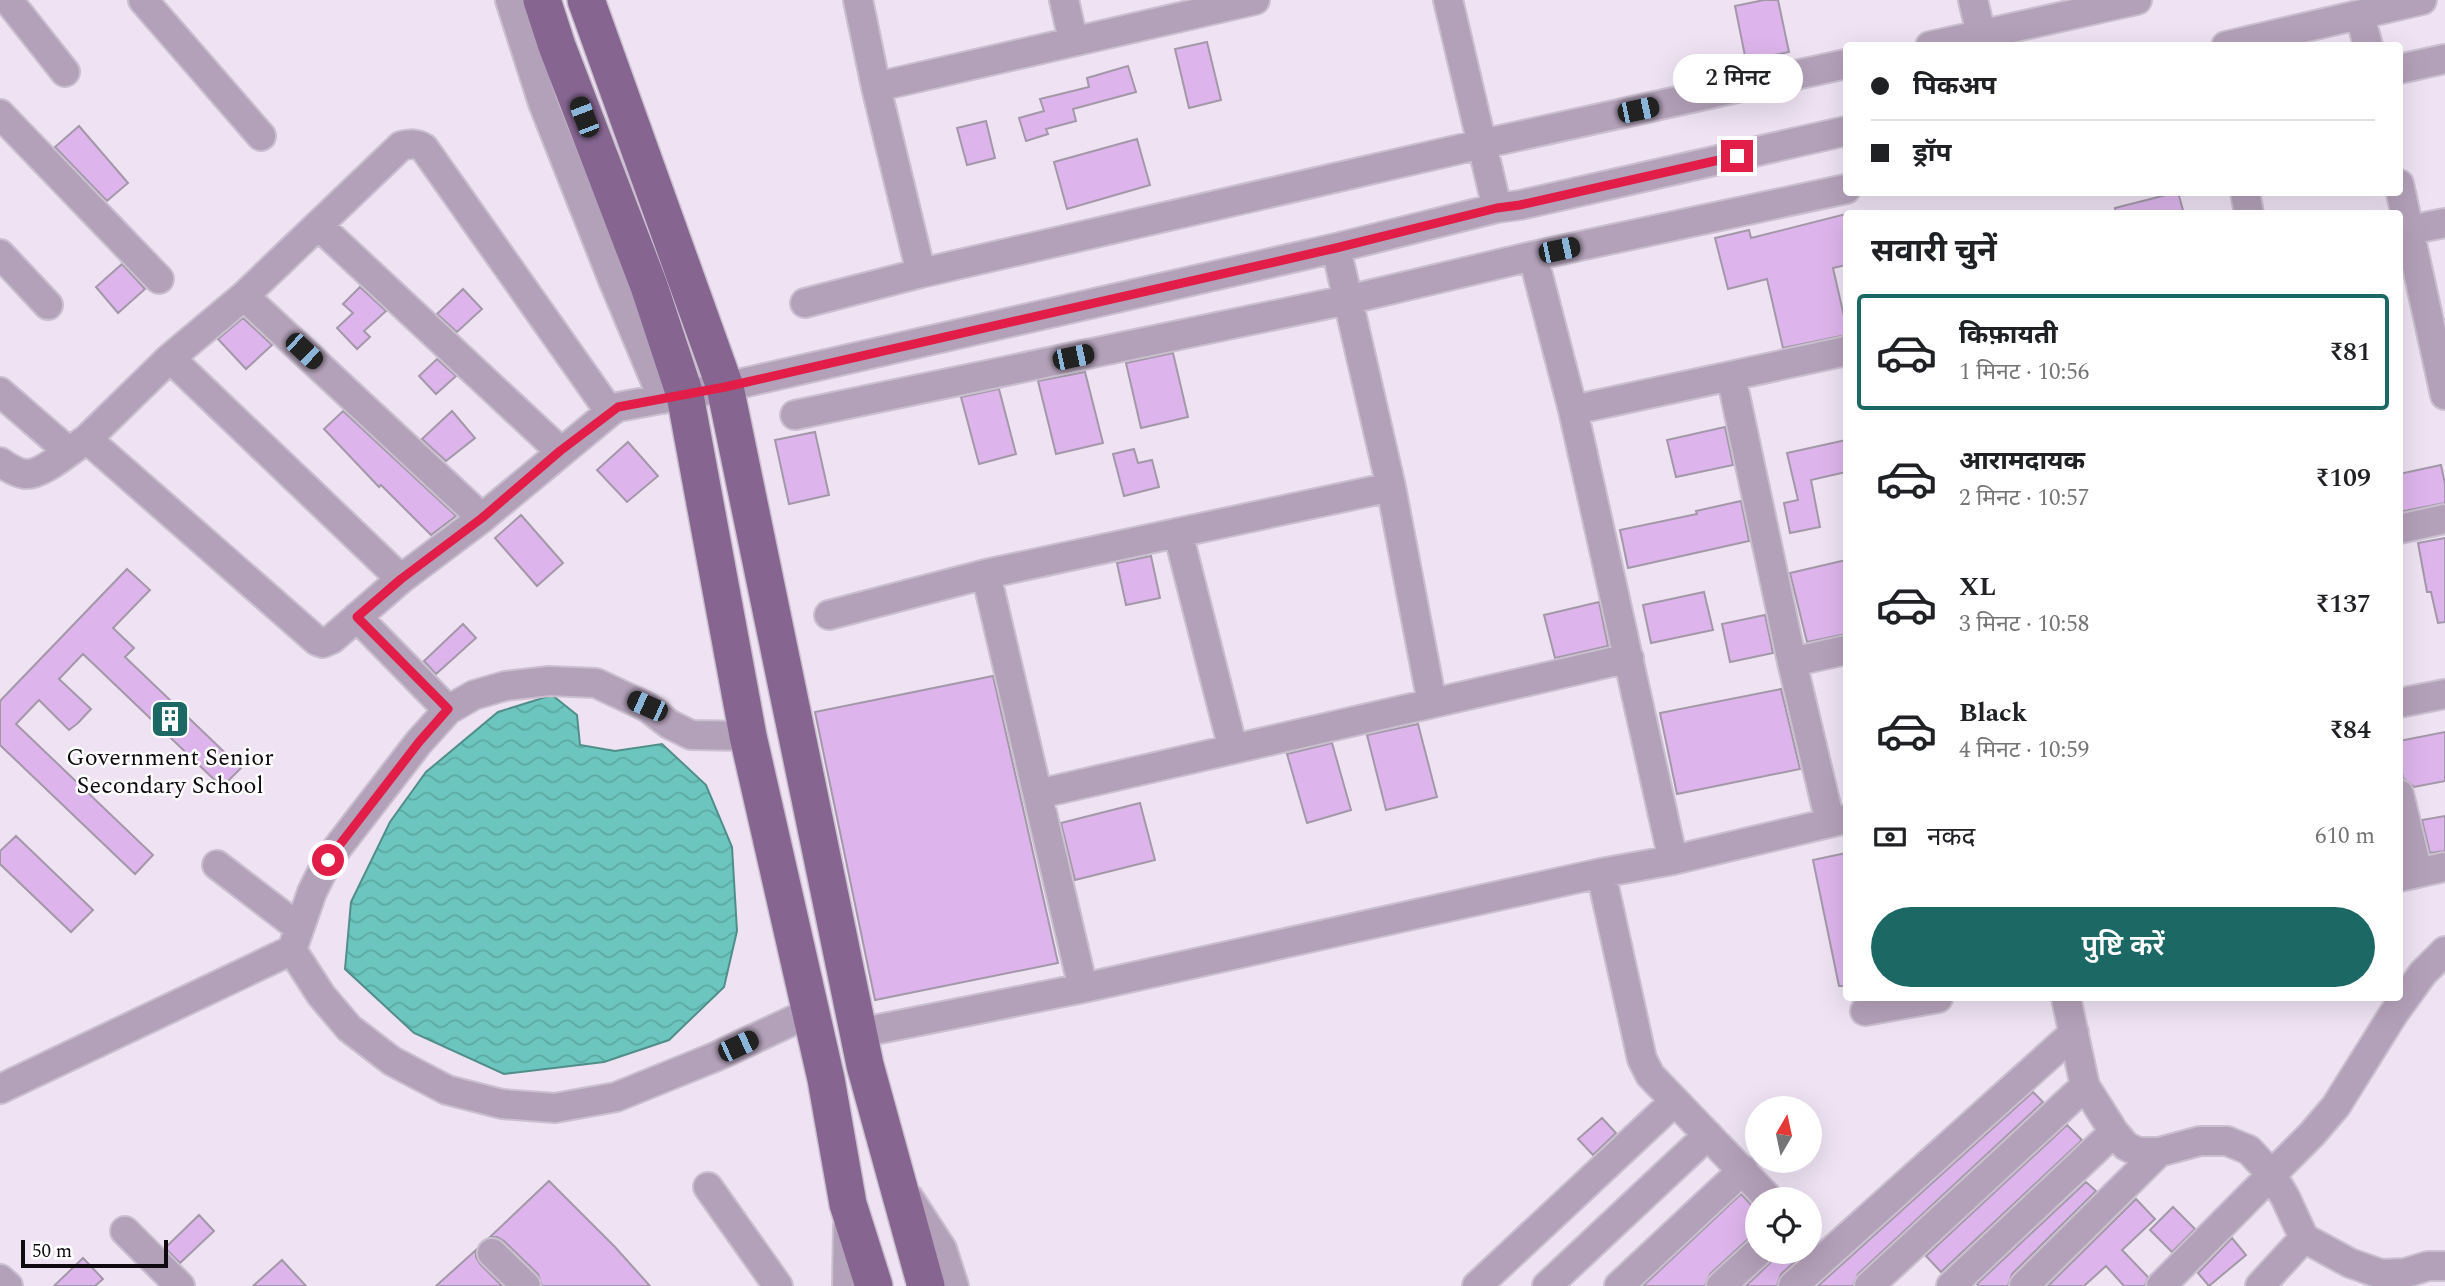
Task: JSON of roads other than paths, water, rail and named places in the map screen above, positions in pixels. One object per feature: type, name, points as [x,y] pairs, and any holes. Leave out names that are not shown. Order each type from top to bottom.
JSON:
[{"type":"main road","points":[[542,0],[557,47],[649,286],[826,1079],[865,1285]]},
{"type":"main road","points":[[586,0],[725,387],[862,1049],[923,1276]]},
{"type":"main road","points":[[826,1079],[862,1049]]},
{"type":"street","points":[[8,0],[65,72]]},
{"type":"street","points":[[143,0],[261,136]]},
{"type":"street","points":[[510,0],[543,103],[612,280],[674,397]]},
{"type":"street","points":[[858,0],[921,273]]},
{"type":"street","points":[[1064,0],[1073,40]]},
{"type":"street","points":[[876,87],[1255,0]]},
{"type":"street","points":[[1448,0],[1497,208]]},
{"type":"street","points":[[1973,0],[1981,34]]},
{"type":"street","points":[[1947,42],[2137,0]]},
{"type":"street","points":[[2243,42],[2422,0]]},
{"type":"street","points":[[2360,15],[2367,42]]},
{"type":"street","points":[[2403,68],[2445,59]]},
{"type":"street","points":[[805,303],[921,273],[1482,144],[1843,65]]},
{"type":"street","points":[[0,114],[159,279]]},
{"type":"street","points":[[0,392],[77,445],[317,641],[328,642],[401,579],[482,518],[560,451],[618,407],[725,387],[1336,248],[1497,208],[1843,132]]},
{"type":"street","points":[[0,462],[12,470],[26,474],[39,471],[77,445],[170,358],[244,296],[401,146],[417,144],[424,148],[610,412]]},
{"type":"street","points":[[795,415],[1347,300],[1533,256],[1843,190]]},
{"type":"street","points":[[2402,196],[2445,395]]},
{"type":"street","points":[[2409,230],[2445,222]]},
{"type":"street","points":[[319,226],[560,451]]},
{"type":"street","points":[[1336,248],[1391,487],[1432,703]]},
{"type":"street","points":[[0,254],[48,305]]},
{"type":"street","points":[[1533,256],[1573,410],[1673,860]]},
{"type":"street","points":[[244,296],[482,518]]},
{"type":"street","points":[[1573,410],[1843,352]]},
{"type":"street","points":[[170,358],[401,579]]},
{"type":"street","points":[[862,1049],[1083,989],[1601,873],[1673,860],[1838,820],[1792,662],[1731,376]]},
{"type":"street","points":[[829,615],[986,575],[1391,487]]},
{"type":"street","points":[[2403,528],[2445,519]]},
{"type":"street","points":[[1178,533],[1233,749]]},
{"type":"street","points":[[986,575],[1083,989]]},
{"type":"street","points":[[357,617],[448,709]]},
{"type":"street","points":[[1792,662],[1843,651]]},
{"type":"street","points":[[1038,794],[1629,658]]},
{"type":"street","points":[[0,1088],[295,938],[312,892],[328,860],[419,742],[448,709],[474,695],[505,686],[549,681],[596,683],[647,706],[669,724],[691,735],[748,736]]},
{"type":"street","points":[[2403,702],[2445,694]]},
{"type":"street","points":[[2403,808],[2421,872]]},
{"type":"street","points":[[217,865],[295,938],[321,995],[349,1028],[392,1061],[447,1090],[502,1104],[555,1108],[616,1097],[715,1057],[811,1012]]},
{"type":"street","points":[[1601,873],[1642,1059],[1650,1075],[1758,1187]]},
{"type":"street","points":[[2403,1001],[2423,973],[2445,951]]},
{"type":"street","points":[[1865,1010],[1920,1001]]},
{"type":"street","points":[[2067,1001],[2085,1086],[2126,1146],[2138,1152],[2160,1152],[2200,1142],[2227,1141],[2249,1150],[2272,1175],[2304,1238],[2375,1280],[2428,1266],[2445,1266]]},
{"type":"street","points":[[2161,1286],[2272,1175],[2336,1106],[2403,1001]]},
{"type":"street","points":[[1822,1245],[2074,1033]]},
{"type":"street","points":[[1869,1286],[2085,1086]]},
{"type":"street","points":[[1477,1286],[1675,1101]]},
{"type":"street","points":[[1951,1286],[2114,1132]]},
{"type":"street","points":[[1547,1286],[1708,1135]]},
{"type":"street","points":[[2024,1286],[2160,1152]]},
{"type":"street","points":[[1619,1286],[1743,1170]]},
{"type":"street","points":[[897,1178],[942,1249],[954,1286]]},
{"type":"street","points":[[708,1187],[778,1286]]},
{"type":"street","points":[[125,1231],[180,1286]]},
{"type":"street","points":[[2260,1286],[2304,1238]]},
{"type":"street","points":[[492,1253],[526,1286]]},
{"type":"street","points":[[1721,1286],[1745,1264]]},
{"type":"street","points":[[1793,1286],[1807,1264]]},
{"type":"street","points":[[0,1279],[8,1286]]},
{"type":"water","points":[[552,695],[577,715],[580,745],[615,751],[662,744],[706,785],[732,847],[737,931],[724,987],[669,1040],[604,1062],[504,1074],[414,1033],[345,969],[351,902],[390,822],[426,772],[498,712]]},
{"type":"place","name":"Government Senior Secondary School","points":[[170,719]]}]
